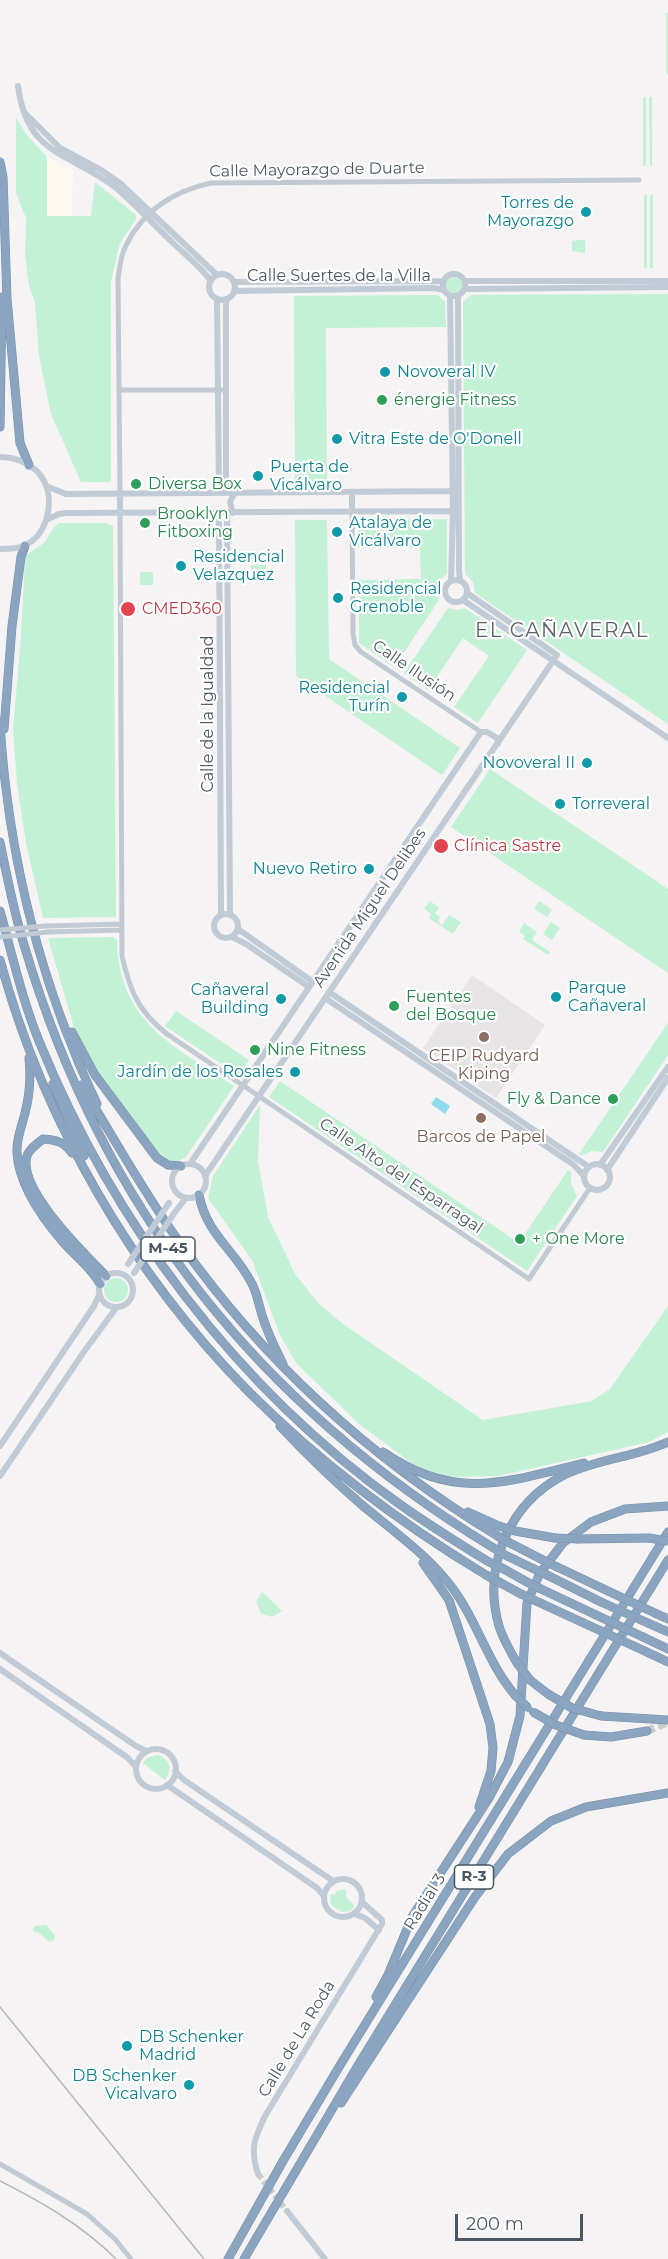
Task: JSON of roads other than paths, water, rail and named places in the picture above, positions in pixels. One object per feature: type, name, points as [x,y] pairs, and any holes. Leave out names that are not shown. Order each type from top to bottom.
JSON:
[{"type":"highway","points":[[0,162],[7,299],[18,423],[22,451],[28,465]]},
{"type":"highway","points":[[0,427],[4,216]]},
{"type":"highway","points":[[6,791],[4,722],[6,685],[21,557],[25,546]]},
{"type":"highway","points":[[0,724],[6,791],[27,906],[53,997],[81,1068],[116,1143]]},
{"type":"highway","name":"M-45","points":[[0,842],[24,946],[42,1002],[72,1077],[98,1133],[144,1214],[193,1284],[256,1359],[303,1406],[368,1462],[454,1524],[506,1555],[668,1632]]},
{"type":"highway","name":"M-45","points":[[0,911],[24,998],[39,1040],[88,1147],[123,1208],[184,1296],[248,1371],[328,1448],[398,1503],[489,1562],[668,1649]]},
{"type":"highway","points":[[0,960],[19,1026],[64,1131],[128,1243],[194,1329],[311,1460],[429,1562],[448,1582],[469,1614],[498,1671],[515,1695],[530,1710],[556,1725],[584,1735],[611,1737],[647,1731]]},
{"type":"highway","points":[[53,997],[89,1065],[135,1129],[162,1162],[185,1165]]},
{"type":"highway","points":[[39,1040],[52,1084],[79,1147],[108,1202],[153,1276]]},
{"type":"highway","points":[[29,1050],[31,1078],[17,1154],[21,1174],[44,1217],[64,1243],[89,1267],[100,1284]]},
{"type":"highway","points":[[72,1077],[80,1085],[160,1214],[205,1278],[233,1313],[334,1417],[413,1480],[496,1535],[608,1592],[668,1619]]},
{"type":"highway","points":[[99,1195],[93,1191],[67,1146],[58,1140],[43,1139],[33,1147],[27,1157],[33,1186],[48,1212],[106,1276]]},
{"type":"highway","points":[[199,1195],[203,1213],[213,1232],[238,1260],[252,1283],[271,1341],[286,1370]]},
{"type":"highway","points":[[250,1393],[314,1452],[391,1514],[486,1575],[521,1594],[668,1662]]},
{"type":"highway","points":[[334,1417],[395,1460],[418,1472],[439,1480],[464,1484],[507,1482],[641,1452]]},
{"type":"highway","points":[[668,1442],[585,1467],[563,1476],[540,1491],[514,1520],[500,1549],[494,1582],[494,1596],[500,1627],[517,1663],[530,1680],[572,1708],[601,1716],[668,1720]]},
{"type":"highway","points":[[413,1480],[462,1509],[515,1531],[555,1538],[649,1538],[668,1541]]},
{"type":"highway","points":[[342,2062],[388,1975],[412,1917],[498,1782],[515,1740],[523,1687],[526,1603],[540,1573],[563,1543],[591,1522],[625,1509],[666,1506]]},
{"type":"highway","points":[[369,1510],[422,1561],[440,1584],[449,1600],[479,1686],[490,1724],[493,1755],[488,1783],[473,1822]]},
{"type":"highway","name":"Radial 3","points":[[228,2259],[342,2062],[668,1532]]},
{"type":"highway","name":"Radial 3","points":[[244,2258],[357,2067],[668,1560]]},
{"type":"highway","points":[[281,2195],[304,2163],[475,1897],[508,1854],[551,1821],[586,1808],[668,1792]]},
{"type":"main road","points":[[18,86],[21,110],[60,148],[114,178],[211,281],[211,293],[217,299],[222,390],[223,492]]},
{"type":"main road","points":[[148,214],[217,275]]},
{"type":"main road","points":[[211,281],[217,275],[225,274],[234,282],[234,291],[226,299],[222,390]]},
{"type":"main road","points":[[456,491],[450,296],[444,290],[444,280],[447,276],[456,274],[465,280],[639,284],[668,287]]},
{"type":"main road","name":"Calle Suertes de la Villa","points":[[234,282],[444,280]]},
{"type":"main road","points":[[465,280],[465,289]]},
{"type":"main road","points":[[456,511],[452,580],[445,589],[446,597],[455,602],[462,600],[467,593],[466,586],[460,580],[456,511],[458,296],[465,289],[639,284],[668,281]]},
{"type":"main road","name":"Calle Suertes de la Villa","points":[[234,291],[444,290]]},
{"type":"main road","points":[[450,296],[458,296]]},
{"type":"main road","points":[[217,299],[226,299]]},
{"type":"main road","points":[[3,549],[25,546],[40,532],[46,520],[48,500],[46,486],[40,476],[28,465],[4,457]]},
{"type":"main road","points":[[46,486],[66,494],[456,491]]},
{"type":"main road","points":[[227,513],[235,492]]},
{"type":"main road","points":[[352,492],[352,512]]},
{"type":"main road","points":[[120,493],[120,514]]},
{"type":"main road","points":[[46,520],[59,514],[456,511]]},
{"type":"main road","name":"Calle de la Igualdad","points":[[227,513],[230,915]]},
{"type":"main road","name":"Calle de la Igualdad","points":[[221,915],[227,513]]},
{"type":"main road","points":[[452,580],[460,580]]},
{"type":"main road","points":[[467,593],[668,738]]},
{"type":"main road","points":[[462,600],[555,658]]},
{"type":"main road","name":"Avenida Miguel Delibes","points":[[205,1176],[555,658]]},
{"type":"main road","points":[[481,732],[487,732],[497,738],[498,744]]},
{"type":"main road","name":"Avenida Miguel Delibes","points":[[185,1165],[243,1086],[481,732]]},
{"type":"main road","points":[[232,937],[237,929],[236,920],[230,915],[221,915],[215,921],[215,931],[222,938],[232,937],[311,985]]},
{"type":"main road","points":[[237,929],[311,985]]},
{"type":"main road","points":[[327,995],[590,1167],[600,1165],[668,1067]]},
{"type":"main road","points":[[327,995],[574,1166],[584,1176],[590,1188],[597,1190],[606,1186],[610,1178],[607,1170],[600,1165]]},
{"type":"main road","points":[[607,1170],[668,1078]]},
{"type":"main road","points":[[0,1446],[94,1306],[99,1295],[100,1284],[106,1276],[118,1273],[128,1264],[169,1203],[174,1190],[173,1177],[185,1165],[199,1168],[205,1176],[206,1184],[199,1195],[186,1198],[134,1273],[131,1282],[132,1298],[124,1306],[116,1308],[107,1306],[99,1295]]},
{"type":"main road","points":[[584,1176],[590,1167]]},
{"type":"main road","points":[[174,1190],[186,1198]]},
{"type":"main road","points":[[118,1273],[126,1276],[131,1282]]},
{"type":"main road","points":[[0,1476],[76,1362],[116,1308]]},
{"type":"main road","points":[[0,1653],[136,1746],[147,1751]]},
{"type":"main road","points":[[0,1669],[128,1758],[136,1767]]},
{"type":"main road","points":[[158,1749],[166,1752],[173,1760],[174,1777],[167,1785],[155,1789],[144,1785],[138,1779],[136,1767],[138,1759],[147,1751],[158,1749]]},
{"type":"main road","points":[[175,1771],[184,1780],[333,1881]]},
{"type":"main road","points":[[167,1785],[317,1888],[324,1896]]},
{"type":"main road","points":[[344,1879],[354,1882],[362,1893],[362,1902],[355,1914],[344,1918],[333,1915],[325,1906],[324,1896],[327,1887],[333,1881],[344,1879]]},
{"type":"main road","points":[[355,1914],[381,1927],[382,1920],[362,1902]]},
{"type":"main road","name":"Calle de La Roda","points":[[258,2174],[253,2148],[260,2126],[381,1927]]},
{"type":"main road","points":[[287,2211],[326,2259]]},
{"type":"street","name":"Calle Mayorazgo de Duarte","points":[[120,493],[118,279],[123,252],[135,229],[148,214],[179,193],[211,183],[639,180]]},
{"type":"street","points":[[119,390],[222,390]]},
{"type":"street","name":"Calle Ilusión","points":[[352,512],[355,645],[361,652],[481,732]]},
{"type":"street","name":"Calle Alto del Esparragal","points":[[120,514],[122,956],[128,983],[141,1008],[166,1034],[529,1279],[590,1188]]},
{"type":"street","points":[[0,930],[122,927]]},
{"type":"street","points":[[0,937],[47,929]]},
{"type":"street","points":[[0,2164],[87,2214],[114,2239],[131,2259]]},
{"type":"water","points":[[436,1097],[450,1106],[445,1114],[431,1104]]},
{"type":"tunnel","points":[[647,1731],[668,1722]]},
{"type":"tunnel","points":[[258,2174],[287,2211]]},
{"type":"railway","points":[[0,2007],[204,2259]]},
{"type":"railway","points":[[0,2181],[61,2216],[90,2236],[116,2259]]},
{"type":"place","name":"Torres de Mayorazgo","points":[[586,212]]},
{"type":"place","name":"Novoveral IV","points":[[385,372]]},
{"type":"place","name":"énergie Fitness","points":[[382,400]]},
{"type":"place","name":"Vitra Este de O'Donell","points":[[337,439]]},
{"type":"place","name":"Puerta de Vicálvaro","points":[[258,476]]},
{"type":"place","name":"Diversa Box","points":[[136,484]]},
{"type":"place","name":"Brooklyn Fitboxing","points":[[145,523]]},
{"type":"place","name":"Atalaya de Vicálvaro","points":[[337,532]]},
{"type":"place","name":"Residencial Velazquez","points":[[181,566]]},
{"type":"place","name":"Residencial Grenoble","points":[[338,598]]},
{"type":"place","name":"CMED360","points":[[128,609]]},
{"type":"place","name":"Residencial Turín","points":[[402,697]]},
{"type":"place","name":"Novoveral II","points":[[587,763]]},
{"type":"place","name":"Torreveral","points":[[560,804]]},
{"type":"place","name":"Clínica Sastre","points":[[441,846]]},
{"type":"place","name":"Nuevo Retiro","points":[[369,869]]},
{"type":"place","name":"Parque Cañaveral","points":[[556,997]]},
{"type":"place","name":"Cañaveral Building","points":[[281,999]]},
{"type":"place","name":"Fuentes del Bosque","points":[[394,1006]]},
{"type":"place","name":"CEIP Rudyard Kiping","points":[[484,1037]]},
{"type":"place","name":"Nine Fitness","points":[[255,1050]]},
{"type":"place","name":"Jardín de los Rosales","points":[[295,1072]]},
{"type":"place","name":"Fly & Dance","points":[[613,1099]]},
{"type":"place","name":"Barcos de Papel","points":[[481,1118]]},
{"type":"place","name":"+ One More","points":[[520,1239]]},
{"type":"place","name":"DB Schenker Madrid","points":[[127,2046]]},
{"type":"place","name":"DB Schenker Vicalvaro","points":[[189,2085]]},
{"type":"district","name":"EL CAÑAVERAL","points":[[562,631]]}]
